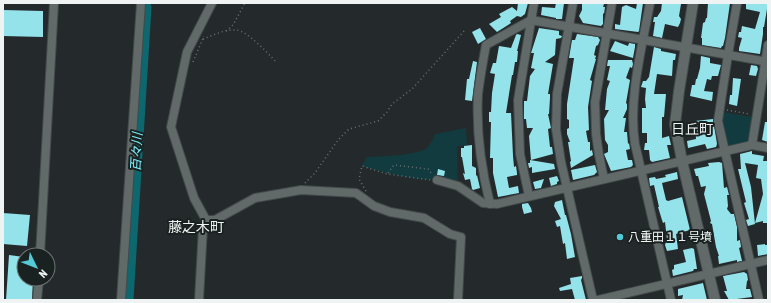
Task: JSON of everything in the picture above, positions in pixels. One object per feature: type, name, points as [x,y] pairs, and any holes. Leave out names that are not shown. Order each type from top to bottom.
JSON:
[{"type":"street","points":[[40,247],[54,3]]},
{"type":"street","points":[[121,300],[141,3]]},
{"type":"street","points":[[206,220],[194,198],[171,127],[187,52],[212,3]]},
{"type":"street","points":[[529,196],[520,154],[517,110],[518,91],[534,3]]},
{"type":"street","points":[[573,3],[557,94],[556,112],[558,148],[593,300]]},
{"type":"street","points":[[604,179],[599,155],[595,111],[596,94],[612,3]]},
{"type":"street","points":[[650,3],[633,100],[633,118],[635,144],[671,300]]},
{"type":"street","points":[[694,3],[675,124],[682,161],[715,300]]},
{"type":"street","points":[[737,3],[718,121],[758,300]]},
{"type":"street","points":[[490,204],[481,167],[478,127],[478,94],[486,45],[531,20],[767,62]]},
{"type":"street","points":[[752,145],[756,115],[767,62],[768,45]]},
{"type":"street","points":[[437,180],[458,186],[483,203],[497,204],[752,145],[768,148]]},
{"type":"street","points":[[206,220],[215,220],[256,198],[301,190],[356,193],[374,206],[390,212],[424,218],[450,234],[461,237],[458,300]]},
{"type":"street","points":[[199,300],[203,227],[206,220]]},
{"type":"street","points":[[598,300],[631,296],[667,283],[768,260]]},
{"type":"street","points":[[37,300],[38,287]]},
{"type":"path","points":[[226,31],[233,25],[245,3]]},
{"type":"path","points":[[203,39],[226,31],[238,30],[259,44],[275,60]]},
{"type":"path","points":[[301,190],[303,185],[315,173],[338,140],[349,129],[378,121],[387,112],[392,104],[412,89],[465,30]]},
{"type":"path","points":[[193,63],[205,33]]},
{"type":"path","points":[[719,109],[756,115]]},
{"type":"path","points":[[388,174],[394,165],[428,170],[437,180]]},
{"type":"path","points":[[367,193],[358,179],[362,166],[388,174],[437,180]]},
{"type":"shaded area","points":[[722,112],[752,117],[748,140],[745,144],[731,147],[726,144],[722,122]]},
{"type":"shaded area","points":[[466,128],[467,145],[457,146],[458,183],[436,178],[411,178],[362,166],[367,157],[380,157],[416,152],[427,148],[435,134]]},
{"type":"building","points":[[518,3],[528,3],[525,14],[521,17],[517,16],[510,21],[511,23],[497,32],[489,24],[501,17],[499,14],[512,7],[517,11]]},
{"type":"building","points":[[556,3],[564,3],[562,19],[541,15],[542,7],[555,8]]},
{"type":"building","points":[[582,3],[604,4],[603,24],[601,26],[583,23],[579,16],[582,10]]},
{"type":"building","points":[[637,3],[643,3],[639,31],[615,29],[615,24],[620,25],[622,7],[626,5],[636,9]]},
{"type":"building","points":[[662,3],[681,4],[679,16],[681,19],[678,27],[665,24],[662,38],[653,36],[655,22],[653,22],[654,17],[657,17],[661,11]]},
{"type":"building","points":[[708,3],[730,3],[725,38],[721,48],[702,45],[701,38],[703,23],[707,18]]},
{"type":"building","points":[[746,3],[768,3],[763,27],[760,54],[739,51],[742,38],[738,37],[742,26],[755,29],[760,12],[746,9]]},
{"type":"building","points":[[3,10],[43,11],[43,37],[3,36]]},
{"type":"building","points":[[480,28],[486,39],[478,44],[472,32]]},
{"type":"building","points":[[539,28],[559,31],[559,35],[562,36],[561,38],[556,39],[555,55],[545,62],[553,64],[548,94],[550,94],[548,114],[551,128],[548,129],[550,147],[552,147],[553,154],[531,160],[529,136],[533,128],[527,128],[526,119],[524,119],[524,101],[527,101],[530,76],[535,69],[531,68],[534,53],[531,53]]},
{"type":"building","points":[[517,34],[521,35],[517,51],[517,62],[515,62],[512,75],[506,113],[511,113],[514,167],[516,166],[517,173],[517,175],[507,177],[509,188],[518,186],[519,193],[498,197],[493,173],[493,158],[490,158],[491,122],[489,122],[489,112],[491,112],[495,74],[490,73],[493,63],[496,63],[499,46],[511,48]]},
{"type":"building","points":[[577,34],[598,37],[600,40],[596,46],[594,55],[596,56],[596,59],[590,80],[592,81],[588,107],[589,130],[586,131],[588,142],[590,142],[590,151],[592,150],[593,155],[571,168],[568,142],[570,142],[567,134],[569,120],[567,119],[567,104],[574,58],[569,58],[572,40],[575,40]]},
{"type":"building","points":[[615,41],[628,46],[629,43],[635,44],[633,58],[610,51]]},
{"type":"building","points":[[654,47],[661,49],[661,51],[676,54],[675,60],[673,60],[672,76],[657,74],[654,94],[666,94],[664,117],[662,117],[662,138],[669,136],[671,145],[667,145],[670,158],[652,162],[650,160],[649,150],[644,150],[645,143],[647,143],[647,133],[642,133],[642,108],[646,108],[646,88],[641,87],[643,81],[646,81],[649,77]]},
{"type":"building","points":[[701,56],[710,58],[710,63],[721,65],[718,76],[712,76],[711,80],[707,79],[704,91],[713,92],[712,101],[690,96],[692,85],[695,85],[697,79]]},
{"type":"building","points":[[608,60],[632,60],[633,64],[632,68],[630,67],[626,78],[630,80],[626,103],[627,109],[623,118],[626,118],[624,132],[627,132],[630,149],[626,150],[628,160],[632,160],[633,165],[631,167],[611,171],[604,154],[608,152],[608,145],[605,140],[604,119],[609,110],[605,110],[607,89],[610,81],[607,80],[610,66],[607,66]]},
{"type":"building","points":[[473,61],[477,62],[472,101],[465,100],[467,79],[469,79]]},
{"type":"building","points":[[751,65],[757,66],[758,69],[756,76],[749,75]]},
{"type":"building","points":[[733,78],[741,79],[737,106],[729,104],[730,95],[732,95]]},
{"type":"building","points":[[713,119],[717,144],[716,147],[707,149],[705,144],[688,148],[687,141],[696,139],[695,121]]},
{"type":"building","points":[[765,122],[768,122],[768,142],[762,140]]},
{"type":"building","points":[[472,145],[472,166],[476,168],[476,176],[477,175],[480,188],[473,190],[470,179],[465,180],[461,157],[461,148]]},
{"type":"building","points":[[752,151],[752,154],[764,156],[763,161],[768,161],[768,223],[763,223],[763,221],[755,223],[763,194],[761,179],[756,178],[758,165],[745,163],[751,187],[755,224],[748,226],[746,220],[749,219],[744,203],[746,202],[738,169],[741,169],[740,154]]},
{"type":"building","points":[[530,160],[554,164],[555,169],[532,173],[532,167],[529,168],[528,163],[530,163]]},
{"type":"building","points":[[708,163],[722,163],[724,188],[727,187],[729,195],[727,195],[727,209],[731,214],[734,214],[737,227],[737,241],[740,240],[741,247],[739,248],[742,261],[737,262],[737,260],[719,264],[719,256],[704,194],[706,186],[701,187],[694,169],[709,166]]},
{"type":"building","points":[[595,165],[597,172],[594,175],[573,180],[571,170]]},
{"type":"building","points":[[438,169],[445,171],[444,176],[437,175]]},
{"type":"building","points":[[677,172],[678,179],[662,183],[666,200],[668,201],[682,197],[690,230],[676,234],[678,249],[667,251],[665,245],[667,239],[665,222],[663,223],[658,207],[654,185],[650,186],[649,178],[655,177],[656,179],[666,177],[665,175]]},
{"type":"building","points":[[557,176],[559,181],[557,184],[551,186],[549,178]]},
{"type":"building","points":[[544,179],[541,188],[535,189],[533,182]]},
{"type":"building","points":[[562,200],[571,234],[575,257],[567,259],[565,243],[563,244],[560,226],[557,227],[555,221],[561,219],[554,206],[555,202]]},
{"type":"building","points":[[528,203],[532,212],[524,214],[522,204]]},
{"type":"building","points":[[3,213],[30,215],[27,246],[3,244]]},
{"type":"building","points":[[757,245],[768,245],[768,254],[758,256]]},
{"type":"building","points":[[694,249],[697,269],[673,276],[672,270],[674,269],[674,265],[686,262],[683,250]]},
{"type":"building","points":[[9,255],[16,256],[16,287],[33,287],[32,300],[6,300]]},
{"type":"building","points":[[744,272],[747,274],[748,280],[746,289],[750,289],[752,297],[729,300],[724,291],[727,291],[723,276]]},
{"type":"building","points":[[582,276],[581,280],[586,300],[575,300],[572,289],[560,291],[559,288],[571,284],[570,278]]},
{"type":"building","points":[[703,283],[707,300],[682,300],[683,295],[678,296],[678,289]]},
{"type":"waterway","name":"百々川","points":[[127,300],[145,7]]},
{"type":"place","name":"八重田１１号墳","points":[[620,237]]},
{"type":"district","name":"日丘町","points":[[692,129]]},
{"type":"district","name":"藤之木町","points":[[196,227]]}]
